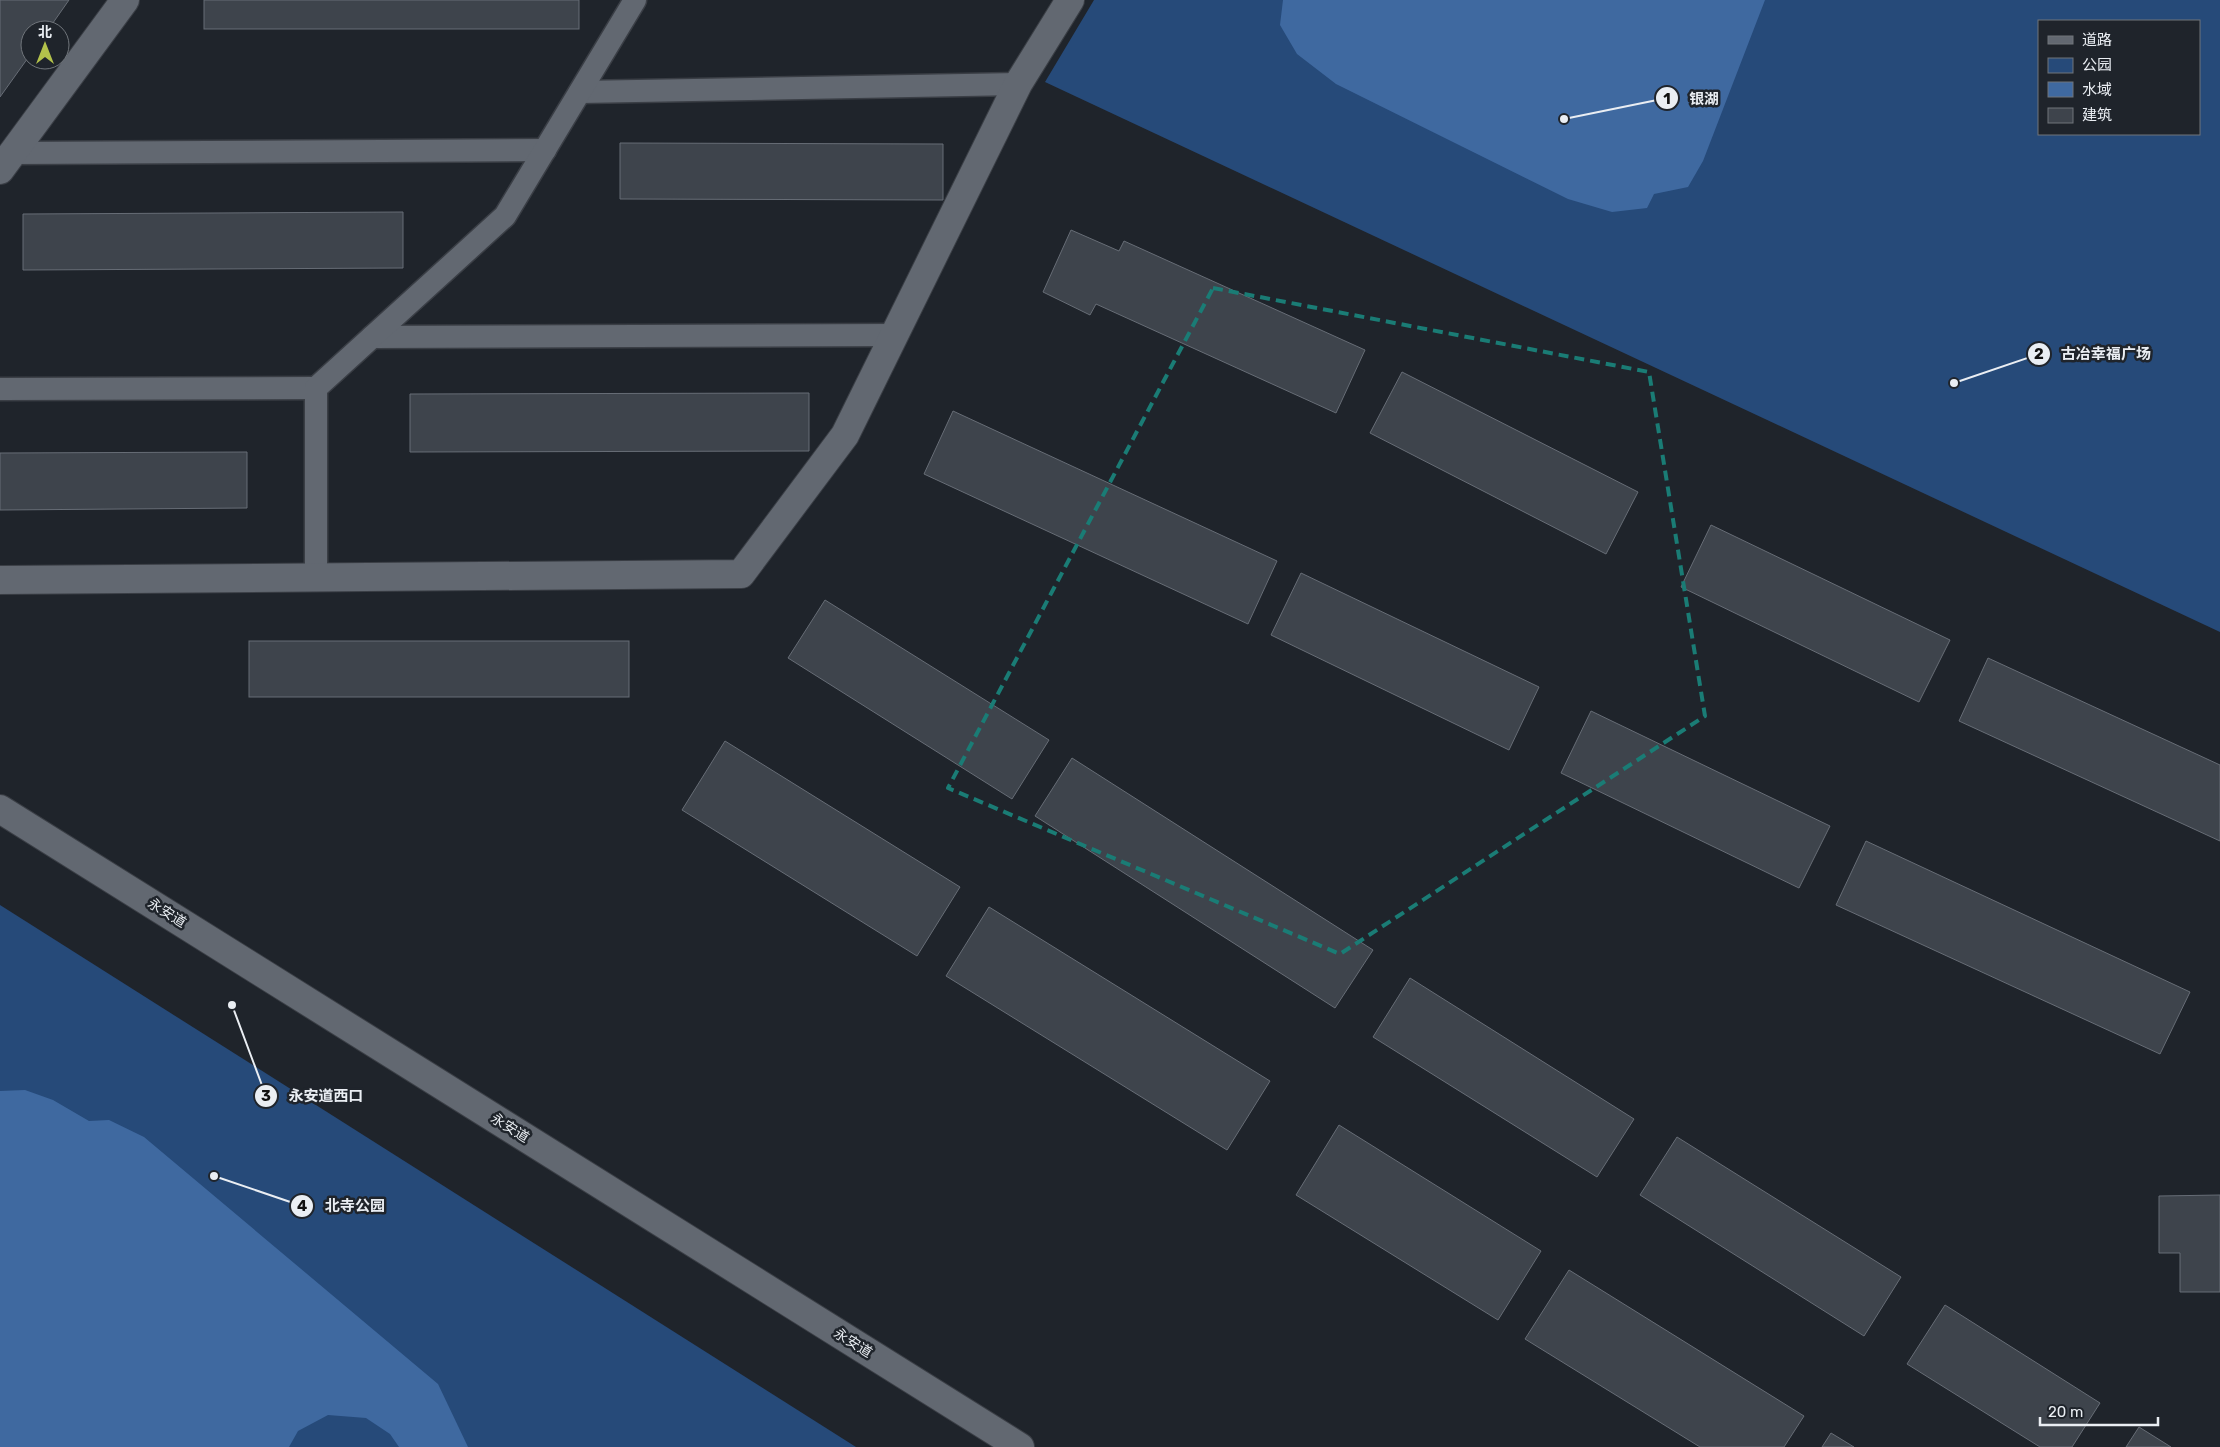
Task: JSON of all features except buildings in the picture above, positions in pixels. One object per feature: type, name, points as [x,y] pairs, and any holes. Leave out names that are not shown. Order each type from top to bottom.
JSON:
[{"type":"street","points":[[6,162],[125,0]]},
{"type":"street","points":[[0,580],[741,574],[844,435],[1018,84],[1070,0]]},
{"type":"street","name":"永安道","points":[[0,809],[1020,1447]]},
{"type":"lane","points":[[0,389],[316,388],[505,216],[635,0]]},
{"type":"lane","points":[[580,92],[1018,84]]},
{"type":"lane","points":[[6,162],[545,150]]},
{"type":"lane","points":[[372,338],[894,335]]},
{"type":"lane","points":[[316,388],[316,577]]},
{"type":"highlighted area","points":[[1213,288],[1649,372],[1705,716],[1340,954],[948,788]]},
{"type":"green space","points":[[1094,0],[2220,0],[2220,632],[1045,82]]},
{"type":"green space","points":[[0,905],[856,1447],[0,1447]]},
{"type":"water","points":[[1283,0],[1765,0],[1703,161],[1688,187],[1654,194],[1647,208],[1612,212],[1568,199],[1336,84],[1297,54],[1280,25]]},
{"type":"water","points":[[25,1090],[53,1100],[89,1121],[109,1120],[144,1137],[438,1384],[468,1447],[399,1447],[390,1434],[366,1418],[328,1415],[298,1431],[289,1447],[0,1447],[0,1091]]},
{"type":"place","name":"银湖","points":[[1564,119]]},
{"type":"place","name":"古冶幸福广场","points":[[1954,383]]},
{"type":"place","name":"永安道西口","points":[[232,1005]]},
{"type":"place","name":"北寺公园","points":[[214,1176]]}]
